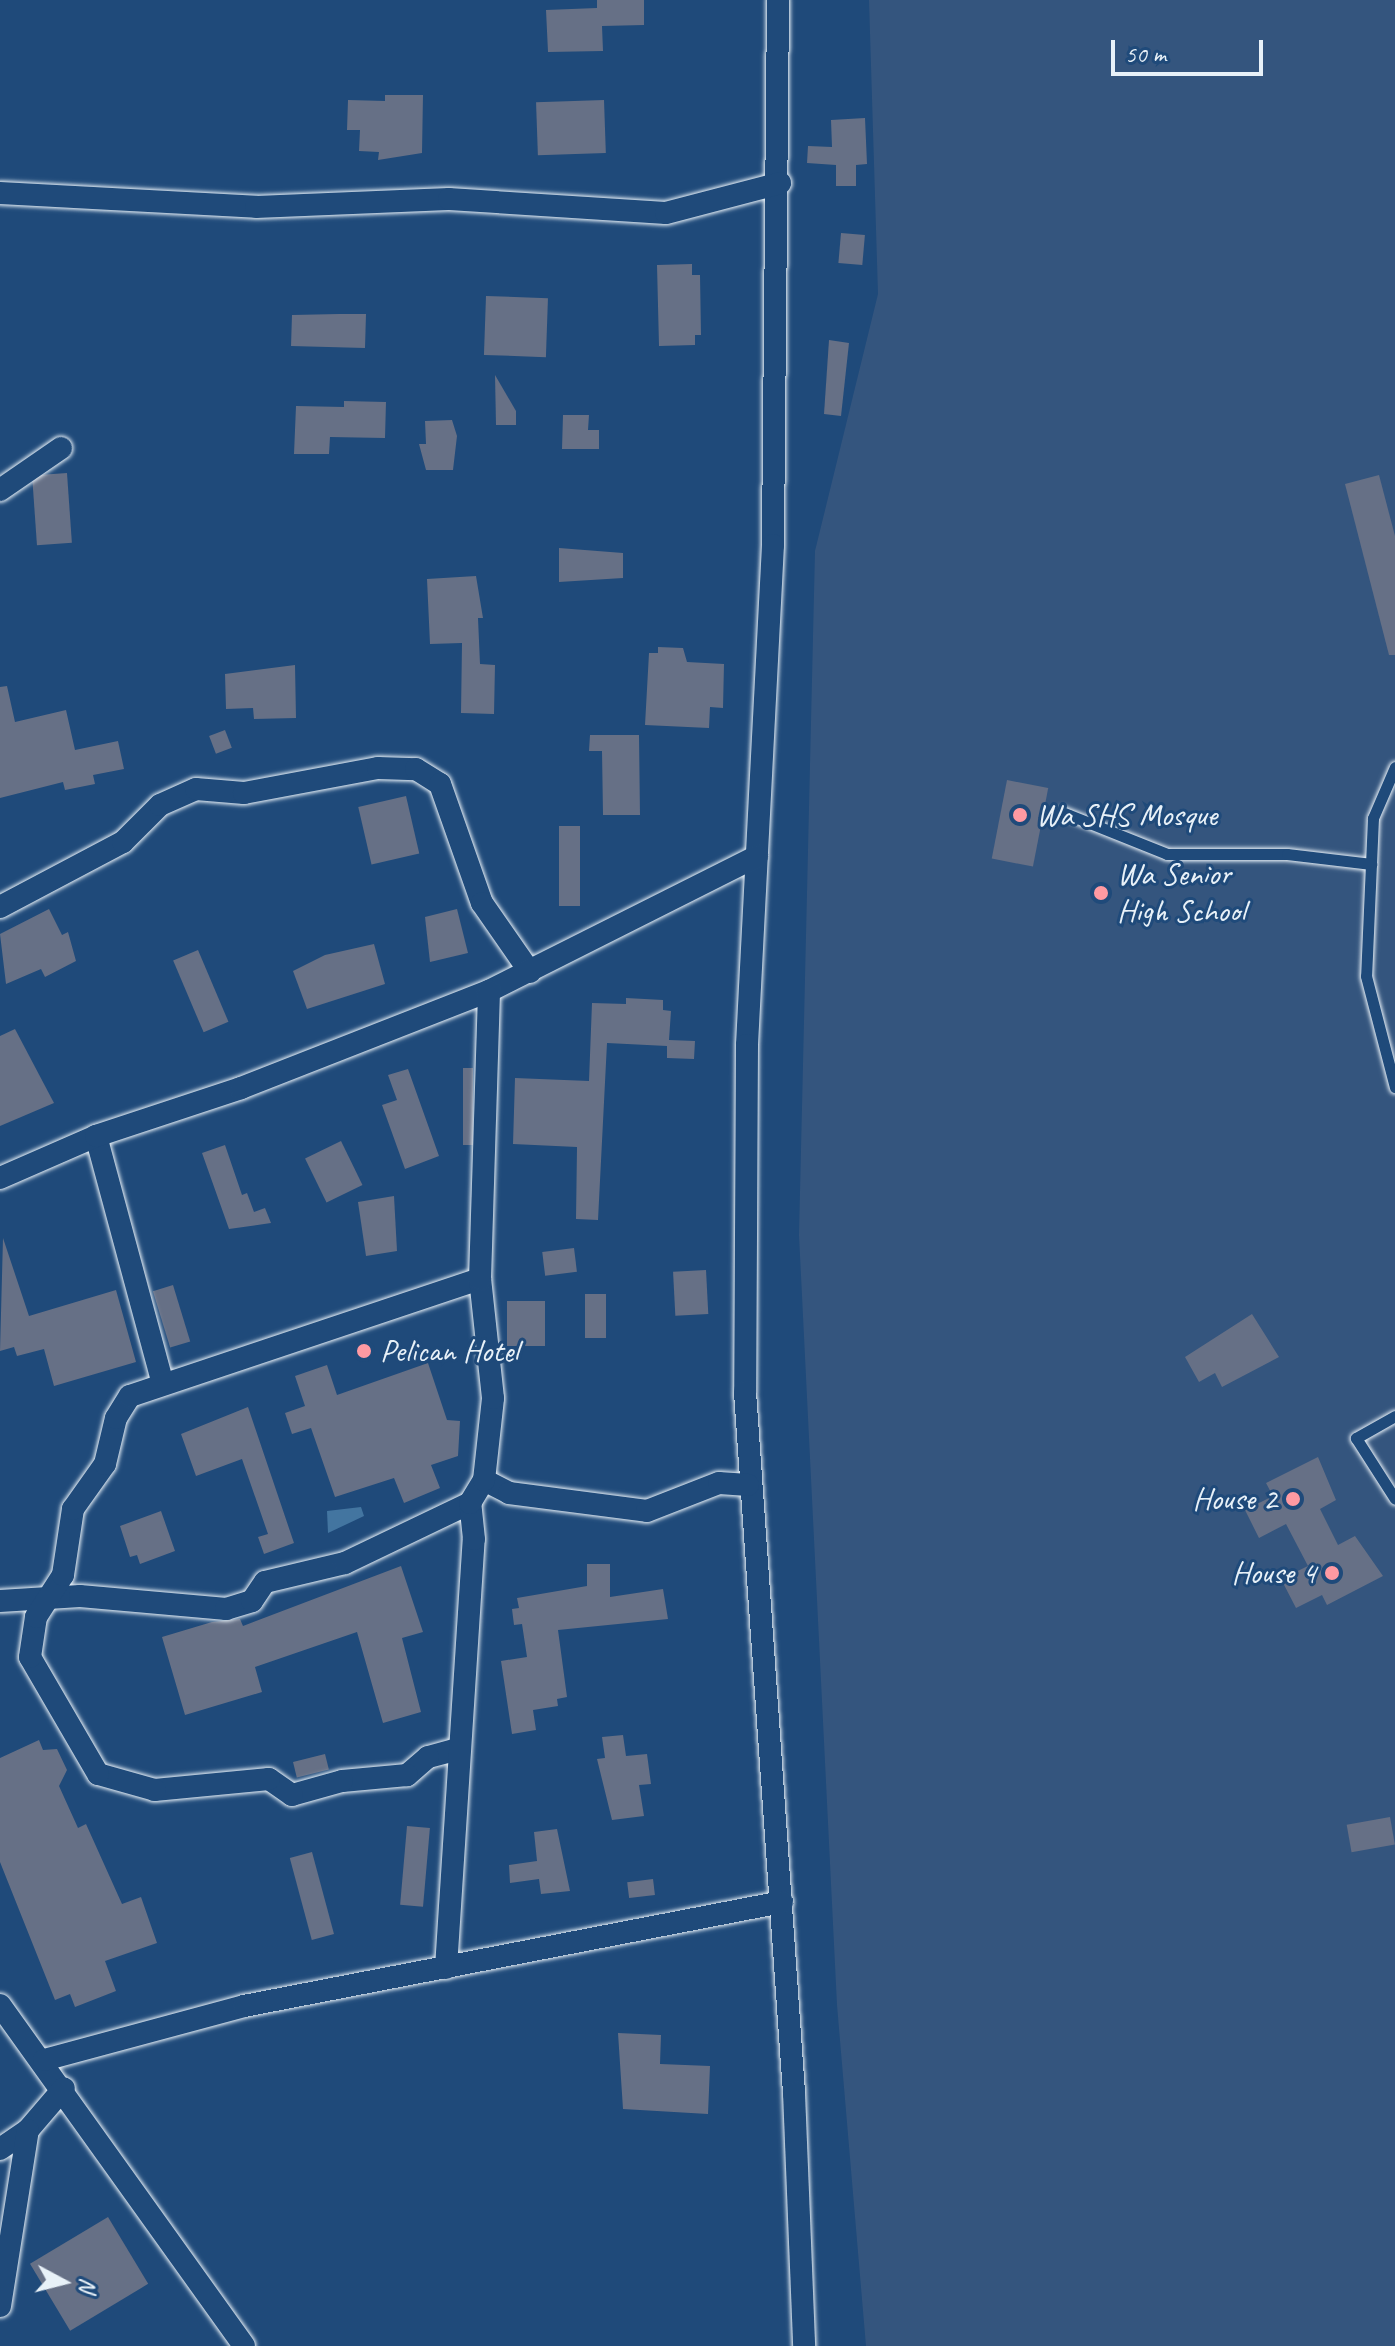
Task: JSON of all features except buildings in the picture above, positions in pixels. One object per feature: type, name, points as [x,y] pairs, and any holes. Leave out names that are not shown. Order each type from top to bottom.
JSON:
[{"type":"street","points":[[778,0],[780,183],[773,545],[747,1045],[748,1485],[782,1902],[804,2346]]},
{"type":"street","points":[[0,193],[256,207],[449,199],[666,213],[780,183]]},
{"type":"street","points":[[0,490],[61,448]]},
{"type":"street","points":[[0,907],[123,842],[160,805],[196,789],[244,793],[378,768],[416,769],[440,784],[482,903],[530,972]]},
{"type":"street","points":[[0,1178],[96,1136],[241,1088],[489,991],[757,856]]},
{"type":"street","points":[[0,1601],[54,1596],[226,1609],[252,1601],[265,1582],[345,1563],[470,1503],[484,1480],[493,1398],[480,1279],[489,991]]},
{"type":"street","points":[[96,1136],[163,1384]]},
{"type":"street","points":[[458,1749],[428,1757],[407,1775],[342,1781],[292,1795],[269,1779],[189,1791],[98,1774],[30,1657],[36,1617],[54,1596],[73,1509],[105,1464],[116,1418],[130,1396],[480,1279]]},
{"type":"street","points":[[484,1480],[509,1493],[612,1510],[647,1511],[719,1483],[748,1485]]},
{"type":"street","points":[[446,1968],[474,1539],[470,1503]]},
{"type":"street","points":[[44,2060],[244,2006],[782,1902]]},
{"type":"street","points":[[0,2005],[44,2060],[244,2346]]},
{"type":"street","points":[[0,2149],[28,2130],[64,2088]]},
{"type":"street","points":[[0,2306],[28,2130]]},
{"type":"lane","points":[[1395,767],[1373,818],[1366,976],[1395,1087]]},
{"type":"lane","points":[[1062,812],[1167,854],[1287,854],[1371,864]]},
{"type":"lane","points":[[1395,1416],[1356,1438],[1395,1499]]},
{"type":"shaded area","name":"Wa Senior High School","points":[[869,0],[1395,0],[1395,2346],[866,2346],[837,2005],[799,1235],[815,551],[878,294]]},
{"type":"shaded area","points":[[361,1507],[364,1516],[328,1533],[327,1511]]},
{"type":"place","name":"Wa SHS Mosque","points":[[1020,815]]},
{"type":"place","name":"Wa Senior High School","points":[[1101,893]]},
{"type":"place","name":"Pelican Hotel","points":[[364,1351]]},
{"type":"place","name":"House 2","points":[[1293,1499]]},
{"type":"place","name":"House 4","points":[[1332,1573]]}]
